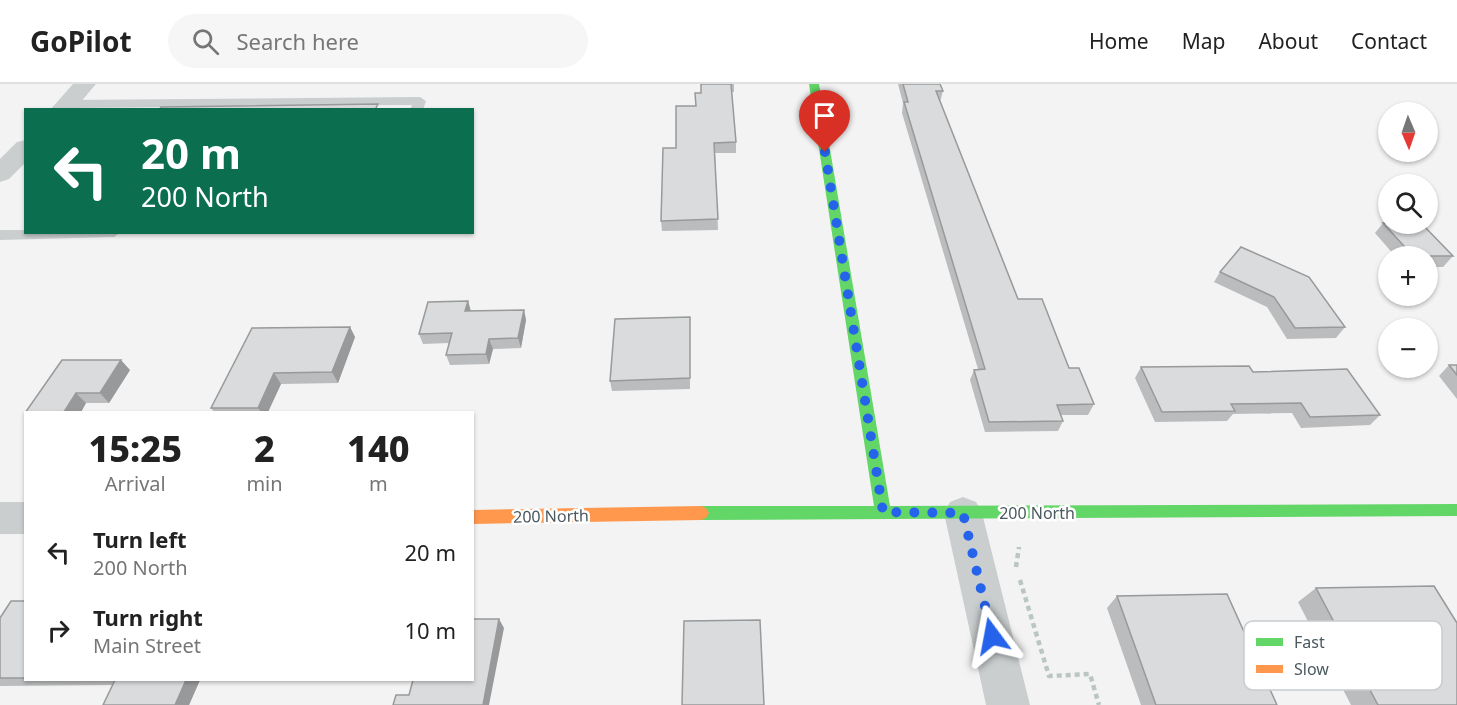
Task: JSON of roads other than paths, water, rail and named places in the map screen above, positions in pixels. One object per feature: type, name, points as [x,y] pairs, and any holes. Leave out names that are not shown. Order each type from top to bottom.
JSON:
[{"type":"street","points":[[64,106],[85,84]]},
{"type":"street","points":[[814,84],[883,512]]},
{"type":"street","points":[[0,174],[24,149]]},
{"type":"street","name":"200 North","points":[[474,517],[794,511],[963,513],[1457,510]]},
{"type":"street","points":[[963,513],[1008,705]]},
{"type":"street","points":[[0,518],[24,518]]},
{"type":"lane","points":[[64,106],[420,101],[417,108]]},
{"type":"lane","points":[[0,235],[38,234]]}]
